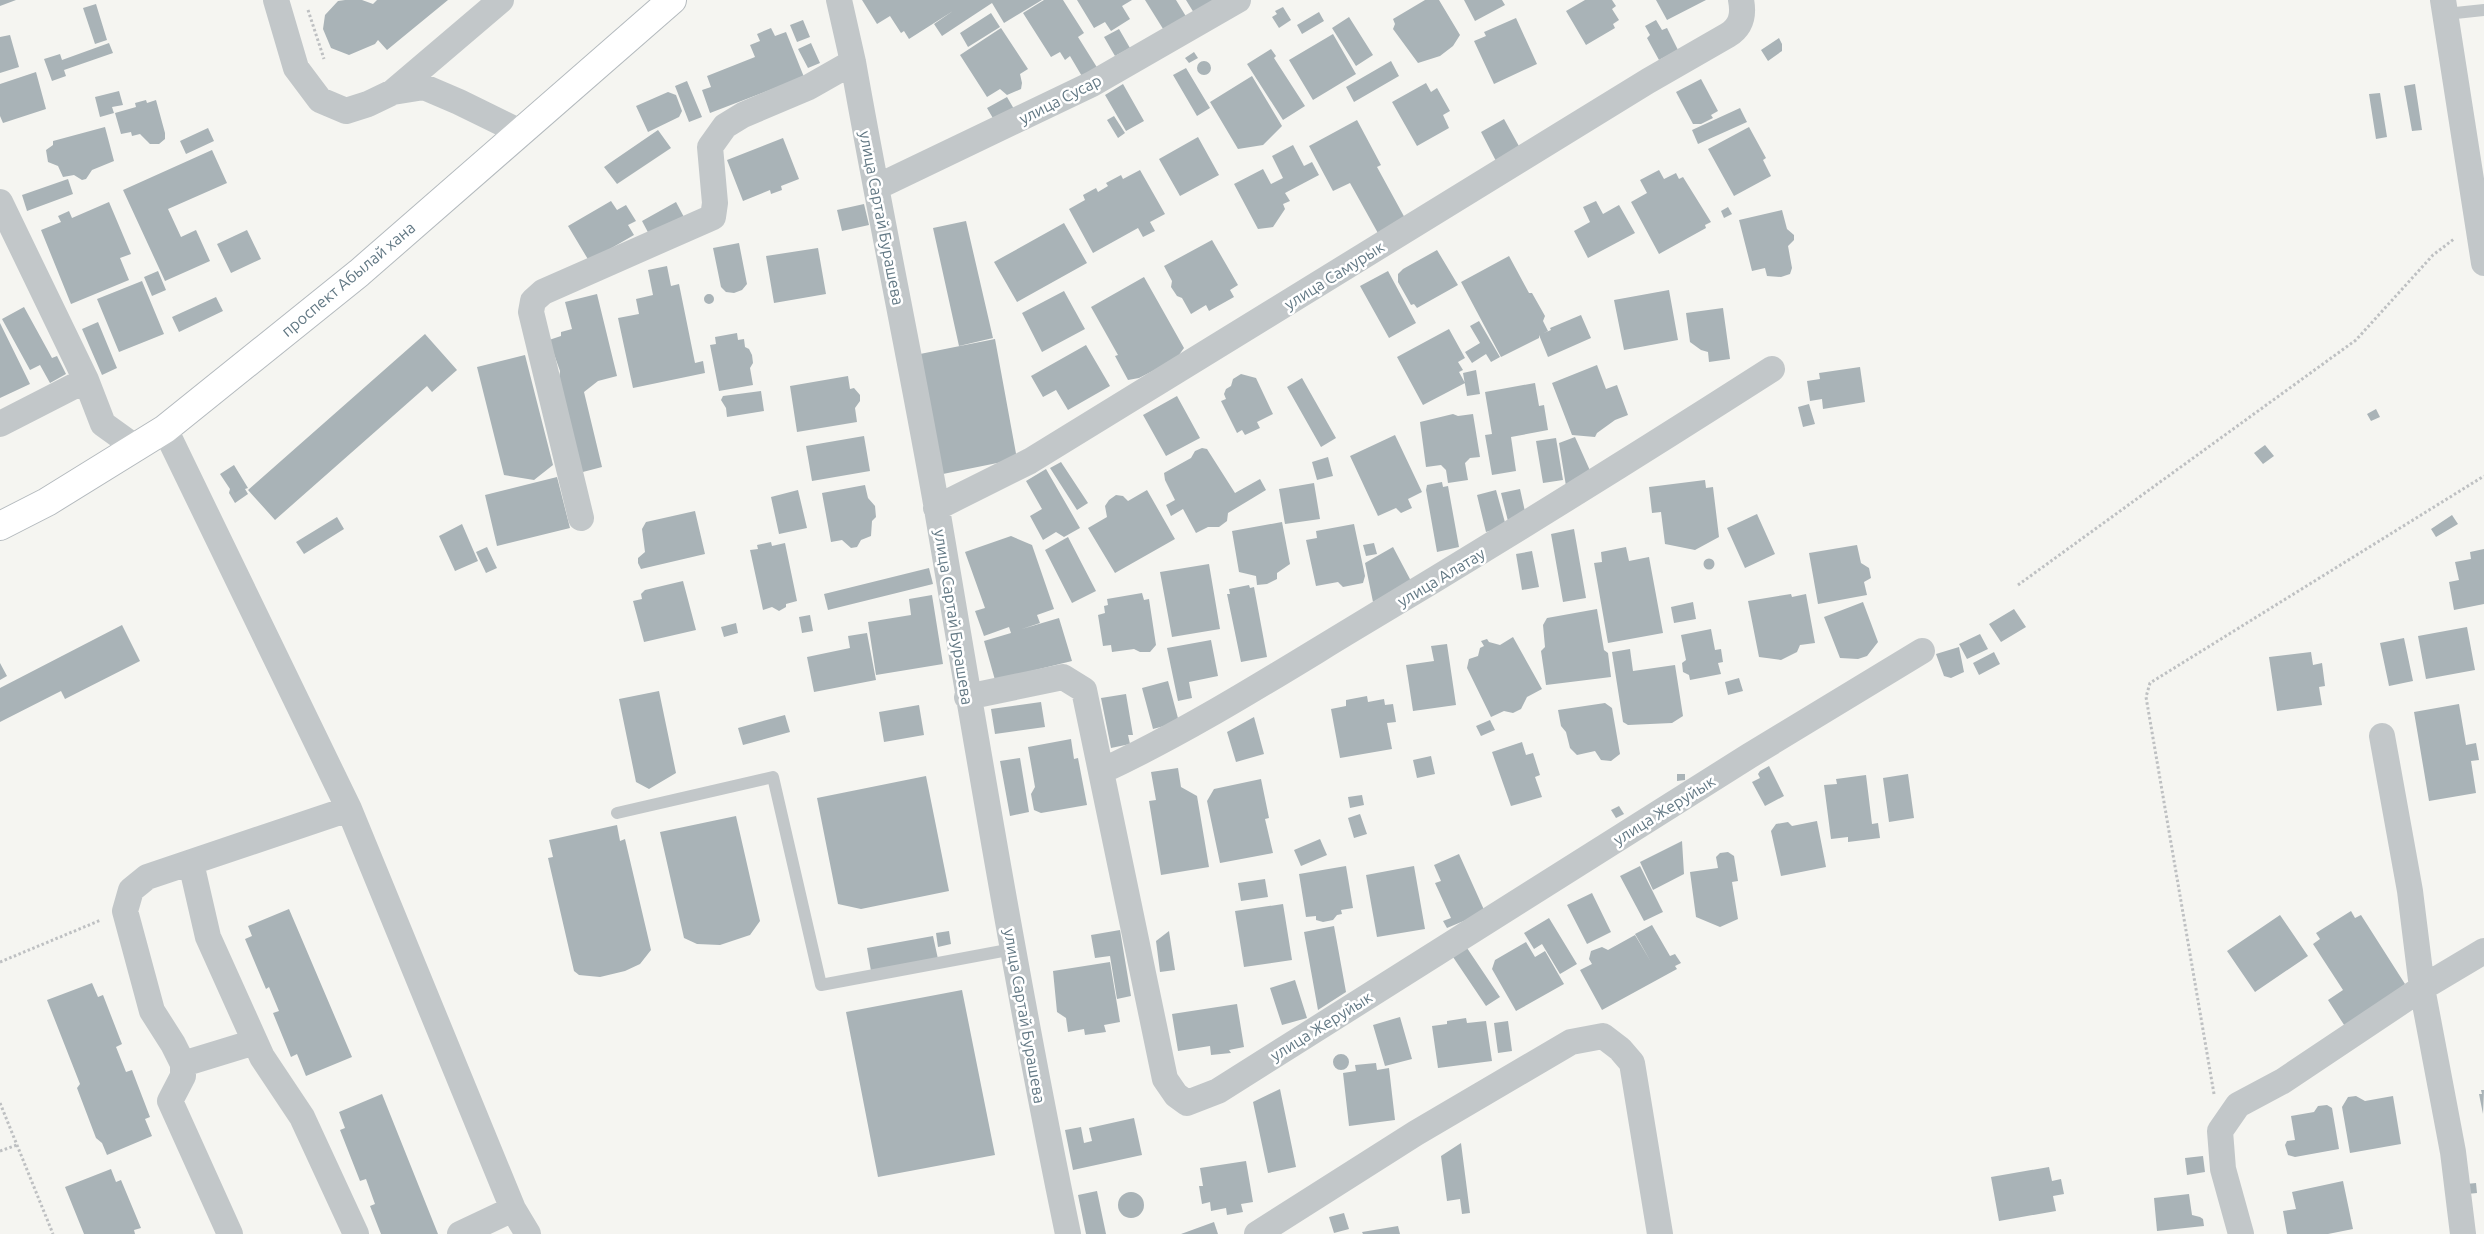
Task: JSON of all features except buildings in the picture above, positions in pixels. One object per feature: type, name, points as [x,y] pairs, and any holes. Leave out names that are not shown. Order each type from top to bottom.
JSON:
[{"type":"main road","name":"проспект Абылай хана","points":[[0,526],[47,502],[165,429],[359,273],[672,0]]},
{"type":"street","points":[[276,0],[296,68],[320,100],[346,111],[368,104],[393,92],[501,0]]},
{"type":"street","name":"улица Сартай Бурашева","points":[[840,0],[877,187],[936,508],[967,697],[1032,1060],[1068,1234]]},
{"type":"street","name":"улица Сусар","points":[[877,187],[1092,84],[1238,0]]},
{"type":"street","name":"улица Самурык","points":[[936,508],[1030,461],[1648,81],[1736,30],[1740,23],[1743,9],[1741,0]]},
{"type":"street","points":[[2444,7],[2476,222],[2484,262]]},
{"type":"street","points":[[581,518],[531,312],[533,301],[543,292],[713,217],[715,203],[710,146],[726,126],[743,115],[809,87],[853,62]]},
{"type":"street","points":[[393,92],[424,87],[520,132]]},
{"type":"street","points":[[0,202],[86,380],[103,424],[135,447]]},
{"type":"street","name":"улица Алатау","points":[[1102,771],[1142,752],[1377,615],[1520,529],[1772,369]]},
{"type":"street","points":[[0,424],[86,380]]},
{"type":"street","points":[[165,429],[349,809],[513,1208],[528,1234]]},
{"type":"street","name":"улица Жеруйык","points":[[967,697],[1063,677],[1079,685],[1084,690],[1166,1078],[1176,1095],[1187,1103],[1218,1091],[1749,756],[1922,651]]},
{"type":"street","points":[[2382,736],[2410,891],[2422,988],[2453,1152],[2463,1234]]},
{"type":"street","points":[[230,1234],[170,1101],[183,1076],[183,1064],[174,1044],[152,1011],[125,911],[131,890],[147,877],[349,809]]},
{"type":"street","points":[[191,863],[208,937],[262,1057],[302,1117],[351,1232]]},
{"type":"street","points":[[2240,1234],[2223,1169],[2220,1131],[2238,1104],[2283,1081],[2422,988],[2484,951]]},
{"type":"street","points":[[1257,1234],[1416,1133],[1571,1042],[1603,1036],[1620,1049],[1632,1063],[1660,1234]]},
{"type":"street","points":[[183,1064],[255,1042]]},
{"type":"street","points":[[460,1234],[513,1208]]},
{"type":"lane","points":[[2444,7],[2484,10]]},
{"type":"lane","points":[[618,813],[773,777],[822,984],[1013,949]]},
{"type":"path","points":[[308,8],[326,63]]},
{"type":"path","points":[[2018,585],[2356,340],[2433,255],[2476,222]]},
{"type":"path","points":[[2220,1131],[2146,697],[2150,683],[2484,476]]},
{"type":"path","points":[[0,962],[125,911]]},
{"type":"path","points":[[0,1103],[53,1234]]},
{"type":"path","points":[[0,1151],[17,1145]]}]
